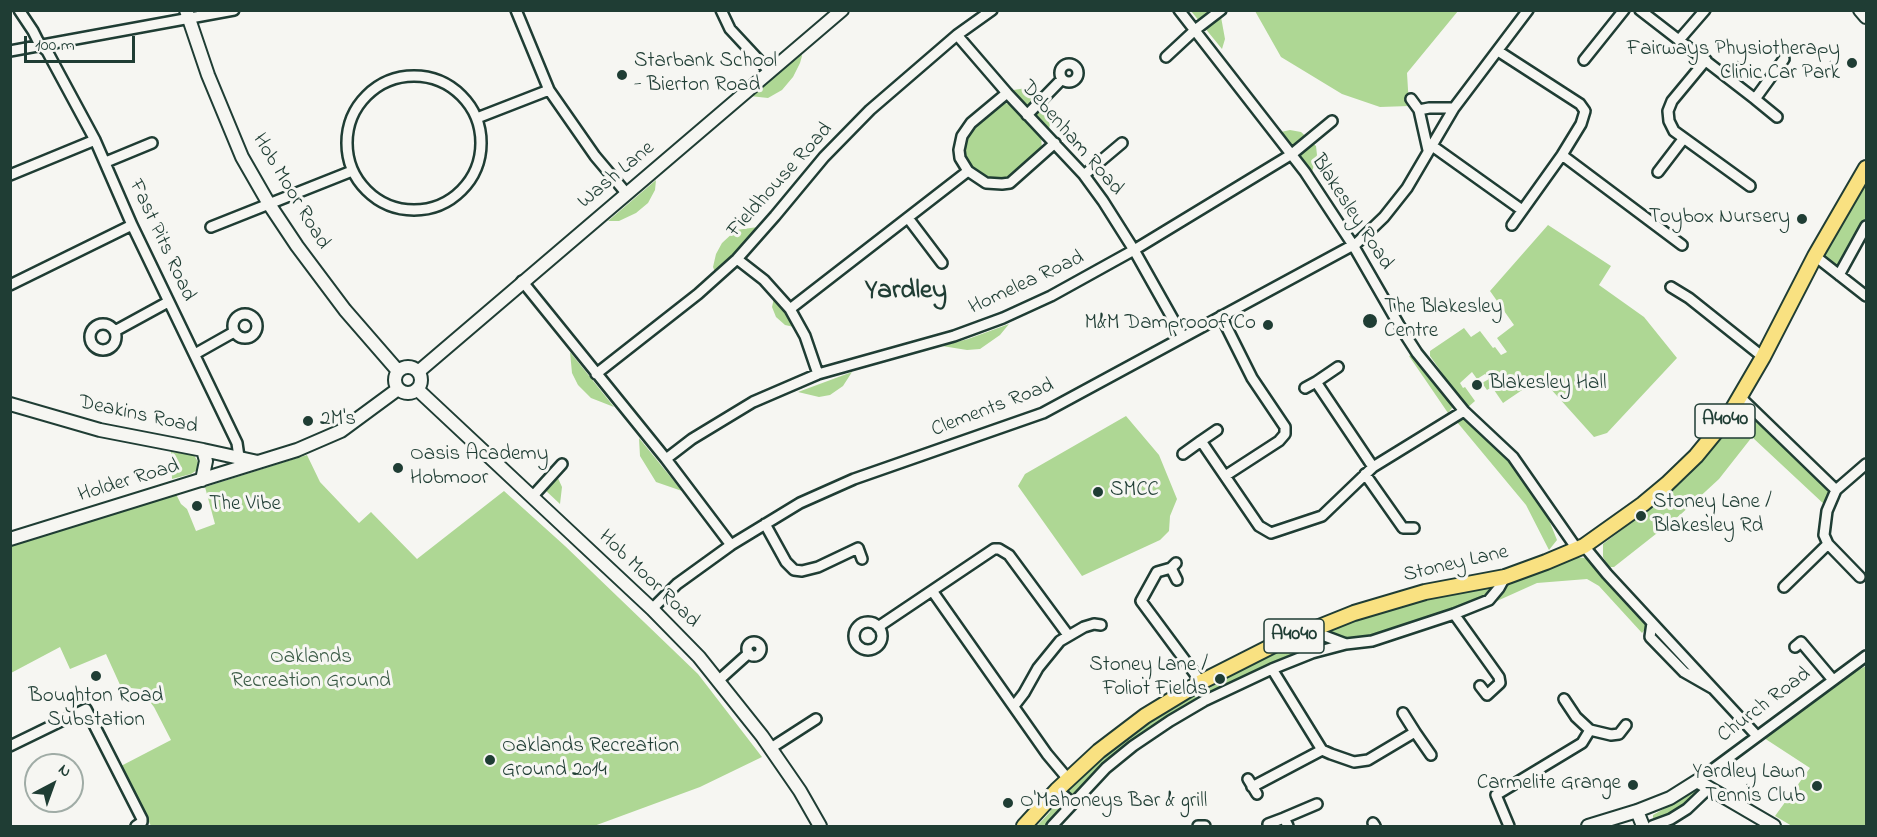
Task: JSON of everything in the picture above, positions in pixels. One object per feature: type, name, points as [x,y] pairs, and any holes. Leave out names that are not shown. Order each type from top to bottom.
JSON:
[{"type":"main road","name":"A4040","points":[[1815,256],[1866,168]]},
{"type":"main road","name":"Stoney Lane","points":[[1024,826],[1068,779],[1122,734],[1198,684],[1274,645],[1354,613],[1425,592],[1505,577],[1581,548],[1607,531],[1667,484],[1713,437],[1763,357],[1815,256]]},
{"type":"street","name":"Fast Pits Road","points":[[19,10],[40,45],[47,51],[106,162],[132,225],[237,443],[239,457]]},
{"type":"street","points":[[10,51],[188,15],[234,10]]},
{"type":"street","points":[[516,10],[549,90],[595,156],[627,194]]},
{"type":"street","points":[[721,10],[730,29],[770,72]]},
{"type":"street","name":"Wash Lane","points":[[418,372],[842,10]]},
{"type":"street","name":"Fieldhouse Road","points":[[596,374],[699,294],[776,216],[824,157],[870,110],[957,35],[992,10]]},
{"type":"street","name":"Blakesley Road","points":[[1179,10],[1292,154],[1353,246],[1417,353],[1464,411],[1513,457],[1581,548],[1717,690],[1757,736]]},
{"type":"street","points":[[1166,57],[1221,10]]},
{"type":"street","name":"Clements Road","points":[[652,609],[678,584],[732,545],[800,503],[854,479],[1043,412],[1353,246],[1384,217],[1402,195],[1454,108],[1528,10]]},
{"type":"street","points":[[1584,60],[1624,10]]},
{"type":"street","points":[[1640,10],[1777,117]]},
{"type":"street","points":[[1679,40],[1705,10]]},
{"type":"street","points":[[1860,10],[1866,17]]},
{"type":"street","name":"Hob Moor Road","points":[[188,15],[208,75],[242,157],[269,204],[345,310],[399,371]]},
{"type":"street","name":"Debenham Road","points":[[957,35],[1007,93],[1084,175],[1134,250],[1183,337]]},
{"type":"street","points":[[1497,51],[1583,109],[1584,117],[1562,155],[1512,225]]},
{"type":"street","points":[[1755,99],[1784,59]]},
{"type":"street","points":[[1706,60],[1672,101],[1668,111],[1669,121],[1674,131],[1750,186]]},
{"type":"street","points":[[428,77],[444,83],[463,98],[477,118],[481,137],[481,156],[475,174],[464,190],[440,206],[412,211],[393,208],[376,200],[362,187],[352,171],[347,155],[346,138],[350,122],[357,107],[367,94],[395,78],[428,77]]},
{"type":"street","points":[[1027,115],[1062,79]]},
{"type":"street","points":[[477,118],[549,90]]},
{"type":"street","points":[[1007,93],[971,123],[962,136],[960,158],[968,171],[986,183],[1010,183],[1055,143]]},
{"type":"street","points":[[1411,99],[1419,110],[1430,148],[1522,210]]},
{"type":"street","points":[[1419,110],[1454,108]]},
{"type":"street","name":"Homelea Road","points":[[666,459],[692,439],[753,402],[818,374],[954,336],[1003,318],[1051,296],[1134,250],[1292,154],[1332,121]]},
{"type":"street","points":[[1658,172],[1684,138]]},
{"type":"street","points":[[10,175],[95,140]]},
{"type":"street","points":[[106,162],[152,143]]},
{"type":"street","points":[[1084,175],[1122,143]]},
{"type":"street","points":[[1562,155],[1682,244]]},
{"type":"street","points":[[211,227],[352,171]]},
{"type":"street","points":[[790,309],[968,171]]},
{"type":"street","points":[[908,218],[942,263]]},
{"type":"street","points":[[10,285],[132,225]]},
{"type":"street","points":[[1839,274],[1866,226]]},
{"type":"street","points":[[1815,256],[1866,296]]},
{"type":"street","points":[[736,259],[764,280],[790,309],[805,336],[818,374]]},
{"type":"street","points":[[522,281],[666,459],[732,545]]},
{"type":"street","points":[[1671,287],[1689,298],[1763,357]]},
{"type":"street","points":[[115,331],[168,302]]},
{"type":"street","points":[[1221,316],[1252,378],[1285,427],[1284,434],[1279,441],[1225,476]]},
{"type":"street","points":[[195,354],[234,332]]},
{"type":"street","points":[[408,367],[418,372],[420,382],[417,389],[408,393],[398,389],[395,379],[399,371],[408,367]]},
{"type":"street","points":[[1305,388],[1338,367]]},
{"type":"street","points":[[1316,382],[1373,467]]},
{"type":"street","points":[[259,462],[297,450],[341,431],[398,389]]},
{"type":"street","name":"Hob Moor Road","points":[[417,389],[652,609],[699,657],[771,748],[799,788],[820,826]]},
{"type":"street","points":[[1740,397],[1836,490]]},
{"type":"street","name":"Deakins Road","points":[[10,404],[100,430],[259,462]]},
{"type":"street","points":[[1201,441],[1259,526],[1271,533],[1322,516],[1373,467],[1464,411]]},
{"type":"street","points":[[1183,454],[1217,430]]},
{"type":"street","points":[[202,480],[206,461],[203,450]]},
{"type":"street","name":"Holder Road","points":[[10,539],[259,462]]},
{"type":"street","points":[[532,497],[562,464]]},
{"type":"street","points":[[1860,577],[1828,544],[1824,535],[1827,511],[1836,490],[1866,464]]},
{"type":"street","points":[[1365,474],[1403,528],[1414,528]]},
{"type":"street","points":[[765,524],[786,562],[794,570],[802,571],[818,567],[858,548],[862,559]]},
{"type":"street","points":[[1784,587],[1828,544]]},
{"type":"street","points":[[878,627],[994,549],[1003,550],[1009,555],[1068,635]]},
{"type":"street","points":[[1177,580],[1174,565],[1157,572],[1141,601],[1198,684],[1203,701]]},
{"type":"street","points":[[1052,826],[1106,768],[1133,746],[1203,701],[1312,653],[1346,644],[1372,641],[1489,600],[1505,577]]},
{"type":"street","points":[[933,591],[1047,754],[1068,779]]},
{"type":"street","points":[[1454,614],[1499,676],[1500,683],[1487,695],[1480,686]]},
{"type":"street","points":[[1014,706],[1055,646],[1068,635],[1094,624],[1101,625]]},
{"type":"street","points":[[1309,630],[1346,644]]},
{"type":"street","points":[[1795,647],[1801,642],[1833,680]]},
{"type":"street","points":[[719,680],[749,653]]},
{"type":"street","name":"Church Road","points":[[1588,826],[1670,798],[1697,782],[1866,656]]},
{"type":"street","points":[[1272,669],[1322,750],[1342,759],[1363,762],[1415,732]]},
{"type":"street","points":[[1564,699],[1576,717],[1590,730],[1611,735],[1618,734],[1626,725]]},
{"type":"street","points":[[10,746],[86,709],[142,819],[137,826]]},
{"type":"street","points":[[1403,713],[1431,755]]},
{"type":"street","points":[[771,748],[816,719]]},
{"type":"street","points":[[1509,826],[1496,795],[1578,746],[1590,730]]},
{"type":"street","points":[[1252,787],[1322,750]]},
{"type":"street","points":[[1697,782],[1774,826]]},
{"type":"street","points":[[1652,826],[1671,819],[1687,809],[1709,788]]},
{"type":"street","points":[[1057,790],[1069,800],[1075,801]]},
{"type":"street","points":[[1269,824],[1286,822],[1317,804]]},
{"type":"street","points":[[1637,811],[1643,826]]},
{"type":"street","points":[[1198,826],[1205,826]]},
{"type":"green space","points":[[1191,11],[1215,11],[1221,17],[1225,39],[1222,49]]},
{"type":"green space","points":[[1255,11],[1458,11],[1407,73],[1409,106],[1380,107],[1342,94],[1281,57]]},
{"type":"green space","points":[[800,52],[802,56],[800,63],[793,77],[782,90],[768,98],[750,96]]},
{"type":"green space","points":[[1027,88],[1040,92],[1042,95],[1032,105],[1027,106],[1013,90]]},
{"type":"green space","points":[[1048,101],[1052,114],[1049,129],[1036,115],[1037,109]]},
{"type":"green space","points":[[1003,102],[1011,105],[1041,134],[1042,151],[1011,177],[985,180],[967,164],[962,146],[967,132]]},
{"type":"green space","points":[[1290,130],[1301,132],[1316,146],[1317,155],[1312,172],[1281,132]]},
{"type":"green space","points":[[1866,178],[1866,219],[1839,270],[1822,257]]},
{"type":"green space","points":[[656,180],[655,190],[648,203],[636,213],[619,221],[608,221]]},
{"type":"green space","points":[[1548,225],[1611,266],[1599,285],[1644,317],[1677,358],[1607,433],[1594,437],[1540,377],[1533,385],[1531,384],[1503,403],[1492,387],[1487,390],[1482,383],[1489,379],[1485,374],[1477,379],[1472,372],[1460,383],[1475,401],[1467,408],[1430,356],[1430,351],[1464,328],[1471,337],[1480,331],[1501,355],[1507,352],[1497,338],[1514,325],[1490,291]]},
{"type":"green space","points":[[758,227],[715,272],[713,267],[716,254],[722,243],[736,230]]},
{"type":"green space","points":[[774,298],[794,327],[785,325],[776,317],[772,307]]},
{"type":"green space","points":[[1009,324],[1000,335],[980,349],[967,350],[942,346],[968,339]]},
{"type":"green space","points":[[570,352],[614,407],[591,398],[578,385],[572,373]]},
{"type":"green space","points":[[1411,355],[1451,404],[1452,408],[1448,413],[1409,356]]},
{"type":"green space","points":[[852,372],[843,386],[830,395],[819,397],[798,392]]},
{"type":"green space","points":[[1741,407],[1755,417],[1832,491],[1826,506],[1752,437],[1719,479],[1680,515],[1614,567],[1609,567],[1603,557],[1603,544],[1664,498],[1688,476],[1707,455]]},
{"type":"green space","name":"SMCC","points":[[1126,416],[1159,455],[1177,499],[1170,516],[1169,531],[1160,540],[1082,576],[1018,486],[1025,474]]},
{"type":"green space","points":[[1461,420],[1498,446],[1549,520],[1557,540],[1549,550],[1526,505],[1457,422]]},
{"type":"green space","points":[[639,438],[682,491],[656,482],[640,456]]},
{"type":"green space","points":[[171,452],[194,455],[198,462],[197,470],[172,479]]},
{"type":"green space","name":"Oaklands Recreation Ground","points":[[307,455],[320,482],[359,523],[371,512],[417,559],[504,491],[565,546],[698,674],[762,757],[700,787],[594,826],[151,826],[121,766],[171,740],[154,707],[140,689],[121,687],[106,654],[70,669],[60,647],[11,673],[10,544],[176,494],[181,504],[187,509],[196,531],[215,524],[205,487]]},
{"type":"green space","points":[[557,476],[562,487],[560,504],[544,489]]},
{"type":"green space","points":[[1574,557],[1586,558],[1591,562],[1646,623],[1647,627],[1642,633],[1599,586],[1587,579],[1537,583],[1497,601],[1508,582]]},
{"type":"green space","points":[[1499,583],[1494,591],[1467,603],[1415,623],[1368,637],[1345,639],[1318,631],[1395,607]]},
{"type":"green space","points":[[1311,634],[1331,642],[1331,645],[1248,675],[1209,694],[1203,692],[1264,655]]},
{"type":"green space","points":[[1866,666],[1866,826],[1792,826],[1775,816],[1810,768],[1764,738],[1838,681]]},
{"type":"green space","points":[[1192,694],[1197,698],[1196,702],[1073,797],[1065,789],[1103,754]]},
{"type":"green space","points":[[1697,790],[1700,793],[1680,809],[1656,819],[1653,818],[1653,815]]},
{"type":"green space","points":[[1058,796],[1068,804],[1049,826],[1037,826],[1050,812]]},
{"type":"place","name":"Fairways Physiotherapy Clinic Car Park","points":[[1852,63]]},
{"type":"place","name":"Starbank School - Bierton Road","points":[[622,75]]},
{"type":"place","name":"Toybox Nursery","points":[[1802,219]]},
{"type":"place","name":"The Blakesley Centre","points":[[1370,321]]},
{"type":"place","name":"M&M Damprooof Co","points":[[1268,325]]},
{"type":"place","name":"Blakesley Hall","points":[[1477,385]]},
{"type":"place","name":"2M's","points":[[308,421]]},
{"type":"place","name":"Oasis Academy Hobmoor","points":[[398,468]]},
{"type":"place","name":"SMCC","points":[[1098,492]]},
{"type":"place","name":"The Vibe","points":[[197,506]]},
{"type":"place","name":"Stoney Lane / Blakesley Rd","points":[[1641,516]]},
{"type":"place","name":"Boughton Road Substation","points":[[96,676]]},
{"type":"place","name":"Stoney Lane / Foliot Fields","points":[[1220,679]]},
{"type":"place","name":"Oaklands Recreation Ground 2014","points":[[490,760]]},
{"type":"place","name":"Carmelite Grange","points":[[1633,785]]},
{"type":"place","name":"Yardley Lawn Tennis Club","points":[[1817,786]]},
{"type":"place","name":"O'Mahoneys Bar & grill","points":[[1008,803]]},
{"type":"district","name":"Yardley","points":[[906,293]]}]
